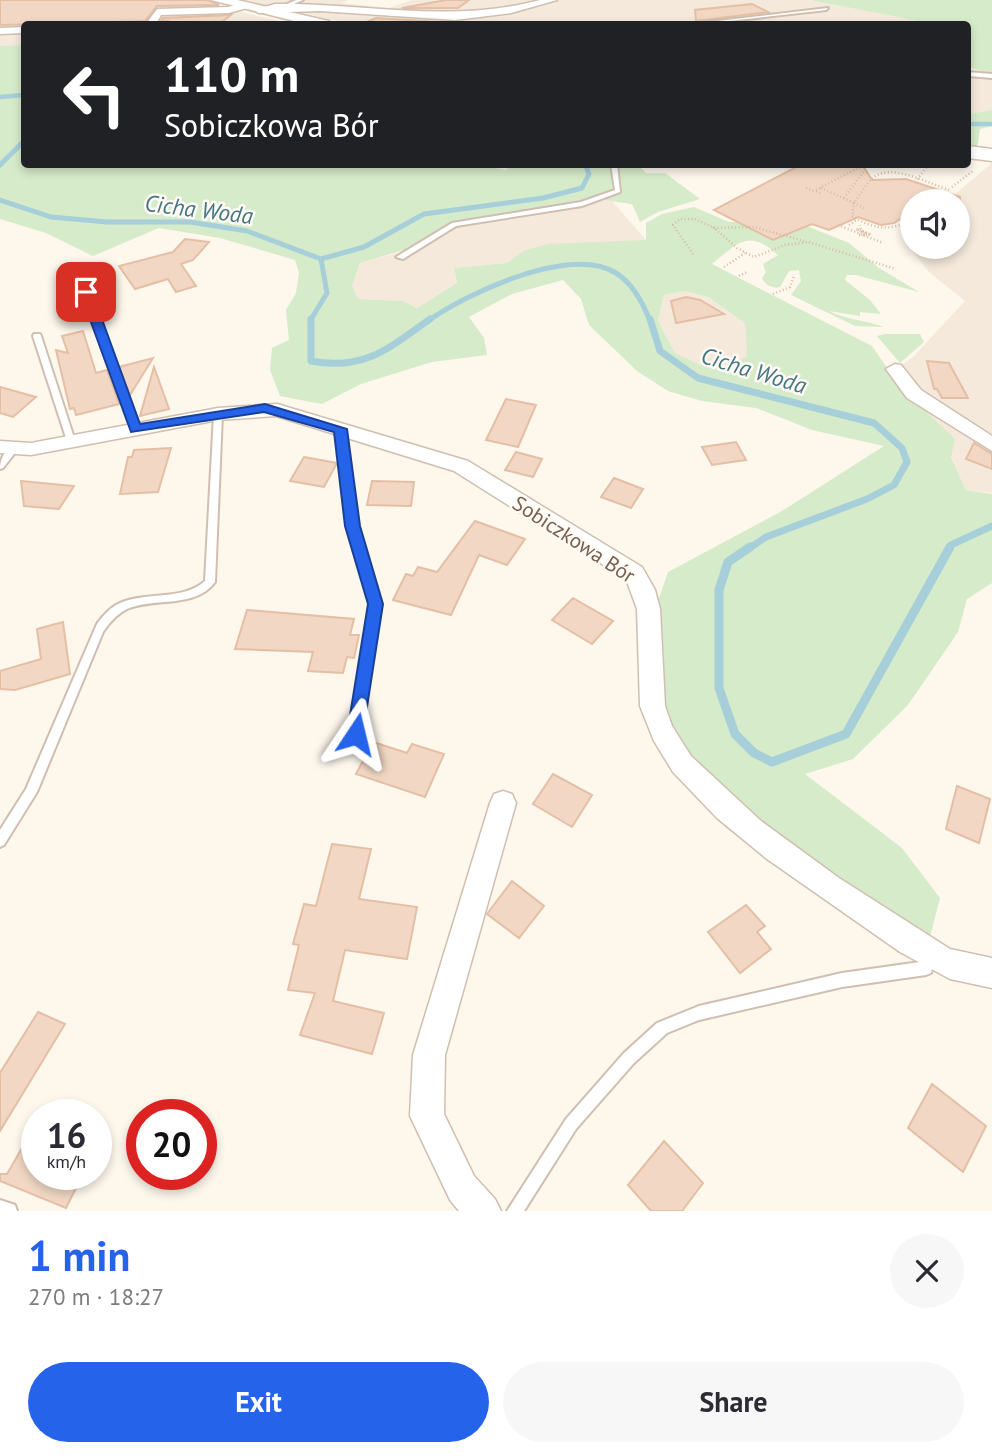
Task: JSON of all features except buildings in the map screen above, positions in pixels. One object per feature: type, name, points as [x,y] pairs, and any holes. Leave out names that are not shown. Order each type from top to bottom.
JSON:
[{"type":"main road","points":[[218,0],[310,21]]},
{"type":"main road","points":[[971,152],[992,155]]},
{"type":"street","points":[[259,10],[287,5],[444,17],[477,15],[543,1]]},
{"type":"street","points":[[152,21],[157,12],[229,10],[243,6]]},
{"type":"street","points":[[0,32],[21,30]]},
{"type":"street","points":[[895,369],[914,394],[992,445]]},
{"type":"street","name":"Sobiczkowa Bór","points":[[4,454],[218,414],[277,410],[461,466],[634,573],[642,584],[653,640],[652,701],[657,721],[680,762],[720,803],[840,895],[929,954],[960,968],[992,973]]},
{"type":"street","points":[[483,1211],[462,1188],[428,1116],[429,1055],[491,852],[503,803]]},
{"type":"lane","points":[[287,5],[301,0]]},
{"type":"lane","points":[[318,0],[325,0]]},
{"type":"lane","points":[[721,21],[826,9]]},
{"type":"lane","points":[[971,74],[992,76]]},
{"type":"lane","points":[[400,257],[454,224],[582,204],[618,191],[615,168]]},
{"type":"lane","points":[[86,292],[135,429]]},
{"type":"lane","points":[[37,336],[71,441]]},
{"type":"lane","points":[[0,841],[31,792],[98,630],[106,619],[120,608],[138,601],[197,593],[210,582],[218,414]]},
{"type":"lane","points":[[340,429],[352,526],[376,604],[356,734]]},
{"type":"lane","points":[[515,1211],[571,1124],[629,1058],[662,1028],[699,1013],[842,980],[926,968],[929,954]]},
{"type":"lane","points":[[0,1208],[9,1211]]},
{"type":"path","points":[[816,191],[842,174],[862,168]]},
{"type":"path","points":[[844,198],[866,168]]},
{"type":"path","points":[[917,181],[926,168]]},
{"type":"path","points":[[900,225],[887,229],[857,220],[851,212],[854,203],[872,178],[882,172],[929,182],[946,189]]},
{"type":"path","points":[[925,186],[929,182]]},
{"type":"path","points":[[806,188],[822,194]]},
{"type":"path","points":[[821,188],[864,208]]},
{"type":"path","points":[[693,254],[688,240],[677,233],[673,225],[680,219],[695,219],[713,227],[754,257],[785,245],[808,242]]},
{"type":"path","points":[[849,225],[857,220]]},
{"type":"path","points":[[838,225],[883,243]]},
{"type":"path","points":[[859,235],[867,235],[856,229],[871,235],[861,230],[860,225],[877,236]]},
{"type":"path","points":[[713,227],[754,227],[897,269]]},
{"type":"path","points":[[724,267],[745,253]]},
{"type":"path","points":[[739,276],[747,272]]},
{"type":"path","points":[[773,295],[790,287],[794,276]]},
{"type":"shaded area","points":[[0,0],[189,0],[279,21],[21,21],[21,45],[0,46]]},
{"type":"shaded area","points":[[241,0],[348,0],[341,3],[389,8],[412,0],[810,0],[918,21],[339,21]]},
{"type":"shaded area","points":[[971,75],[992,78],[992,110],[971,114]]},
{"type":"shaded area","points":[[992,163],[992,493],[966,490],[951,456],[889,373],[913,357],[965,301],[929,272],[919,259],[970,259],[970,189],[961,189]]},
{"type":"shaded area","points":[[598,199],[612,201],[646,240],[523,251],[507,263],[454,268],[457,283],[417,308],[403,301],[357,299],[352,286],[360,263],[420,247],[452,228],[540,215],[579,207]]},
{"type":"shaded area","points":[[684,291],[708,297],[745,323],[747,356],[726,366],[701,365],[675,353],[658,321],[664,295]]},
{"type":"green space","points":[[810,0],[992,0],[992,74],[971,68],[971,21],[918,21]]},
{"type":"green space","points":[[21,45],[21,168],[641,168],[646,173],[665,173],[700,199],[658,212],[640,222],[632,204],[598,199],[486,218],[450,227],[421,245],[360,263],[352,286],[358,299],[403,301],[417,308],[457,283],[454,268],[507,263],[523,251],[548,244],[646,240],[646,223],[662,214],[694,207],[729,222],[794,221],[849,243],[879,268],[919,292],[847,275],[845,280],[870,300],[881,314],[860,312],[860,316],[829,311],[884,327],[855,326],[791,295],[801,281],[799,270],[789,271],[780,287],[767,284],[762,278],[766,272],[763,264],[778,255],[758,242],[736,245],[712,264],[872,346],[901,388],[955,439],[951,457],[966,490],[992,494],[992,583],[967,599],[958,632],[908,705],[853,759],[805,774],[902,848],[940,898],[930,937],[853,889],[680,762],[655,710],[664,653],[656,607],[668,572],[782,511],[884,446],[812,430],[756,408],[702,401],[668,391],[637,371],[589,325],[581,299],[563,280],[512,294],[469,317],[484,338],[487,355],[432,362],[361,384],[322,404],[280,396],[270,370],[272,348],[289,340],[286,310],[296,293],[299,273],[295,260],[220,238],[159,228],[93,256],[46,233],[0,219],[0,46]],"holes":[[[684,291],[708,297],[745,323],[747,356],[726,366],[701,365],[675,353],[658,321],[664,295]]]},
{"type":"green space","points":[[992,110],[992,126],[980,129],[977,149],[971,148],[971,114]]},
{"type":"green space","points":[[920,334],[924,342],[900,363],[877,336]]},
{"type":"waterway","name":"Cicha Woda","points":[[0,97],[21,95]]},
{"type":"waterway","points":[[971,124],[992,124]]},
{"type":"waterway","name":"Cicha Woda","points":[[0,165],[21,144]]},
{"type":"waterway","points":[[321,259],[364,247],[424,214],[543,198],[582,188],[589,174],[587,168]]},
{"type":"waterway","name":"Cicha Woda","points":[[0,200],[51,217],[107,222],[190,222],[247,231],[321,259]]},
{"type":"waterway","name":"Cicha Woda","points":[[311,319],[327,293],[321,259]]},
{"type":"waterway","name":"Cicha Woda","points":[[428,321],[492,286],[547,268],[573,265],[596,266],[622,277],[636,294],[650,321]]},
{"type":"waterway","name":"Cicha Woda","points":[[311,319],[311,361],[347,363],[362,360],[389,348],[430,319]]},
{"type":"waterway","name":"Cicha Woda","points":[[650,319],[660,351],[698,378],[874,423],[902,448],[907,462],[894,485],[867,499],[766,537],[748,549]]},
{"type":"waterway","name":"Cicha Woda","points":[[950,547],[992,526]]},
{"type":"waterway","name":"Cicha Woda","points":[[750,547],[728,562],[719,590],[719,688],[735,734],[754,753],[772,762],[846,734],[950,547]]},
{"type":"route","points":[[86,292],[135,429],[265,408],[340,429],[352,526],[376,604],[356,734]]}]
